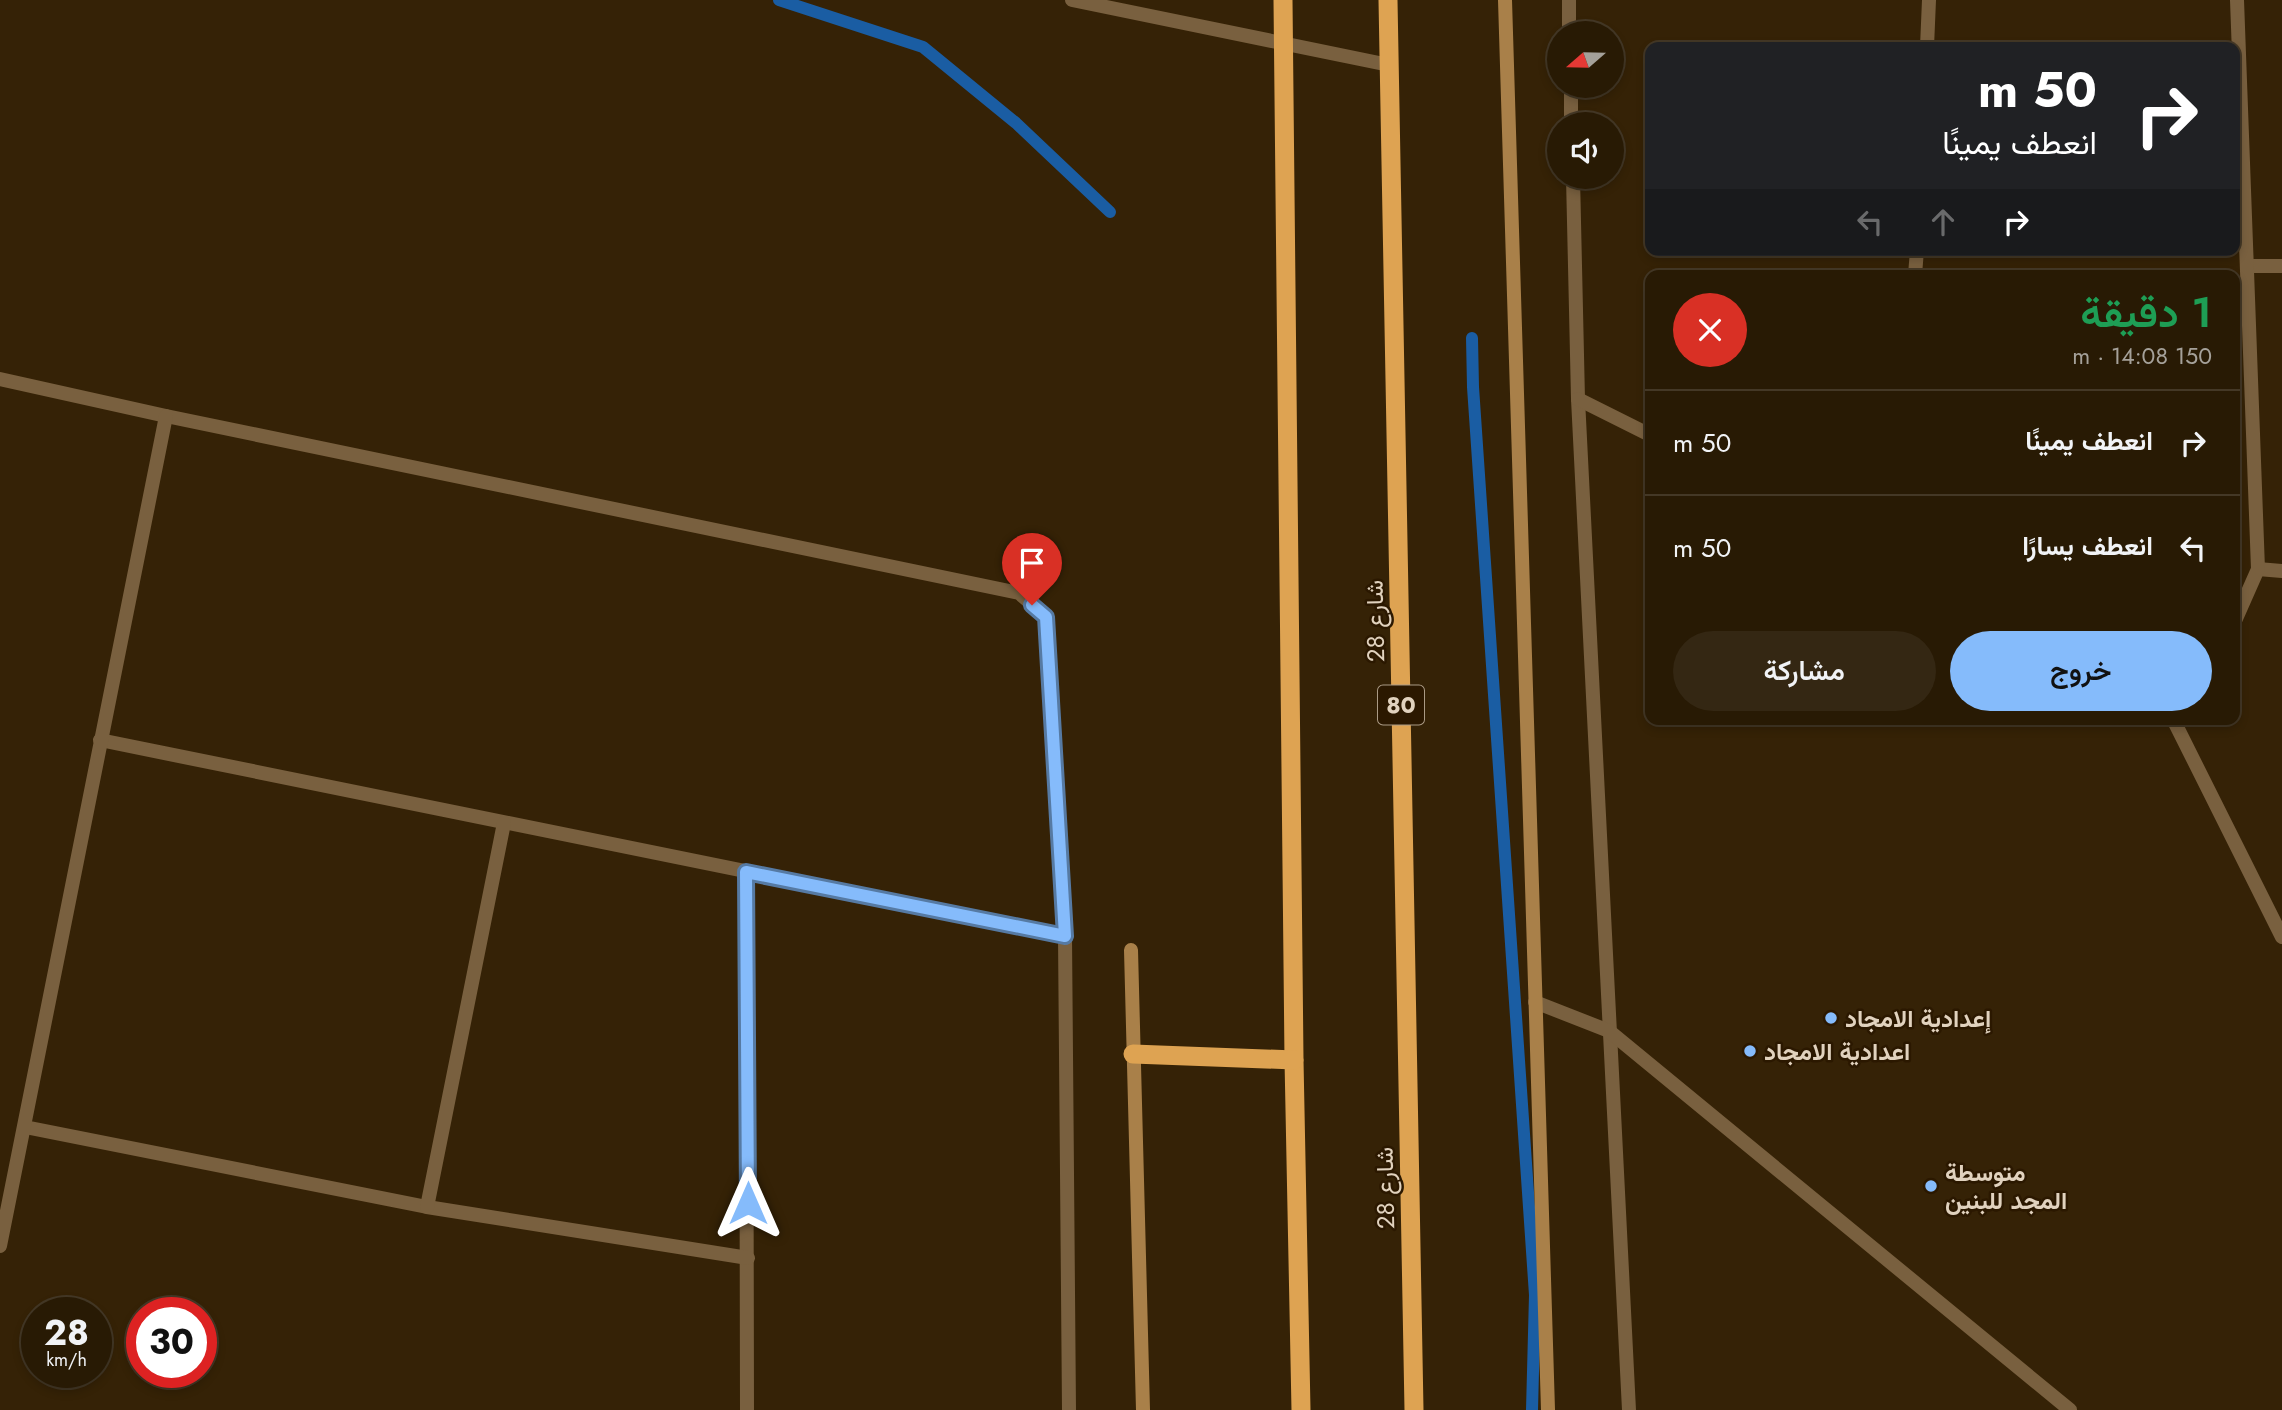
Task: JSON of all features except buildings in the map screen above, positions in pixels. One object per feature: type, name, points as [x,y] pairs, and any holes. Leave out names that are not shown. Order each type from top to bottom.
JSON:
[{"type":"highway","points":[[1283,0],[1294,1060],[1301,1410]]},
{"type":"highway","name":"شارع 28","points":[[1388,0],[1414,1410]]},
{"type":"highway","points":[[1133,1054],[1294,1060]]},
{"type":"main road","points":[[1505,0],[1548,1410]]},
{"type":"main road","points":[[1131,950],[1143,1410]]},
{"type":"street","points":[[1072,0],[1389,65]]},
{"type":"street","points":[[1569,0],[1569,21]]},
{"type":"street","points":[[1927,42],[1929,0]]},
{"type":"street","points":[[2237,0],[2239,42]]},
{"type":"street","points":[[2240,80],[2258,569],[2240,610]]},
{"type":"street","points":[[1573,189],[1578,398],[1629,1410]]},
{"type":"street","points":[[2247,266],[2282,266]]},
{"type":"street","points":[[0,379],[1019,593],[1046,617],[1065,936],[1069,1410]]},
{"type":"street","points":[[1578,398],[1645,432]]},
{"type":"street","points":[[0,1246],[166,416]]},
{"type":"street","points":[[2258,569],[2282,571]]},
{"type":"street","points":[[2176,725],[2282,937]]},
{"type":"street","points":[[100,740],[1065,936]]},
{"type":"street","points":[[427,1207],[504,823]]},
{"type":"street","points":[[746,872],[747,1410]]},
{"type":"street","points":[[1535,1002],[1609,1031],[2070,1410]]},
{"type":"street","points":[[25,1127],[427,1207],[748,1258]]},
{"type":"waterway","points":[[779,0],[923,47],[1016,123],[1110,212]]},
{"type":"waterway","points":[[1472,338],[1473,387],[1535,1295],[1532,1410]]},
{"type":"place","name":"إعدادية الامجاد","points":[[1831,1018]]},
{"type":"place","name":"اعدادية الامجاد","points":[[1750,1051]]},
{"type":"place","name":"متوسطة المجد للبنين","points":[[1931,1186]]},
{"type":"route","points":[[748,1203],[746,872],[1065,936],[1046,617],[1032,605]]}]
